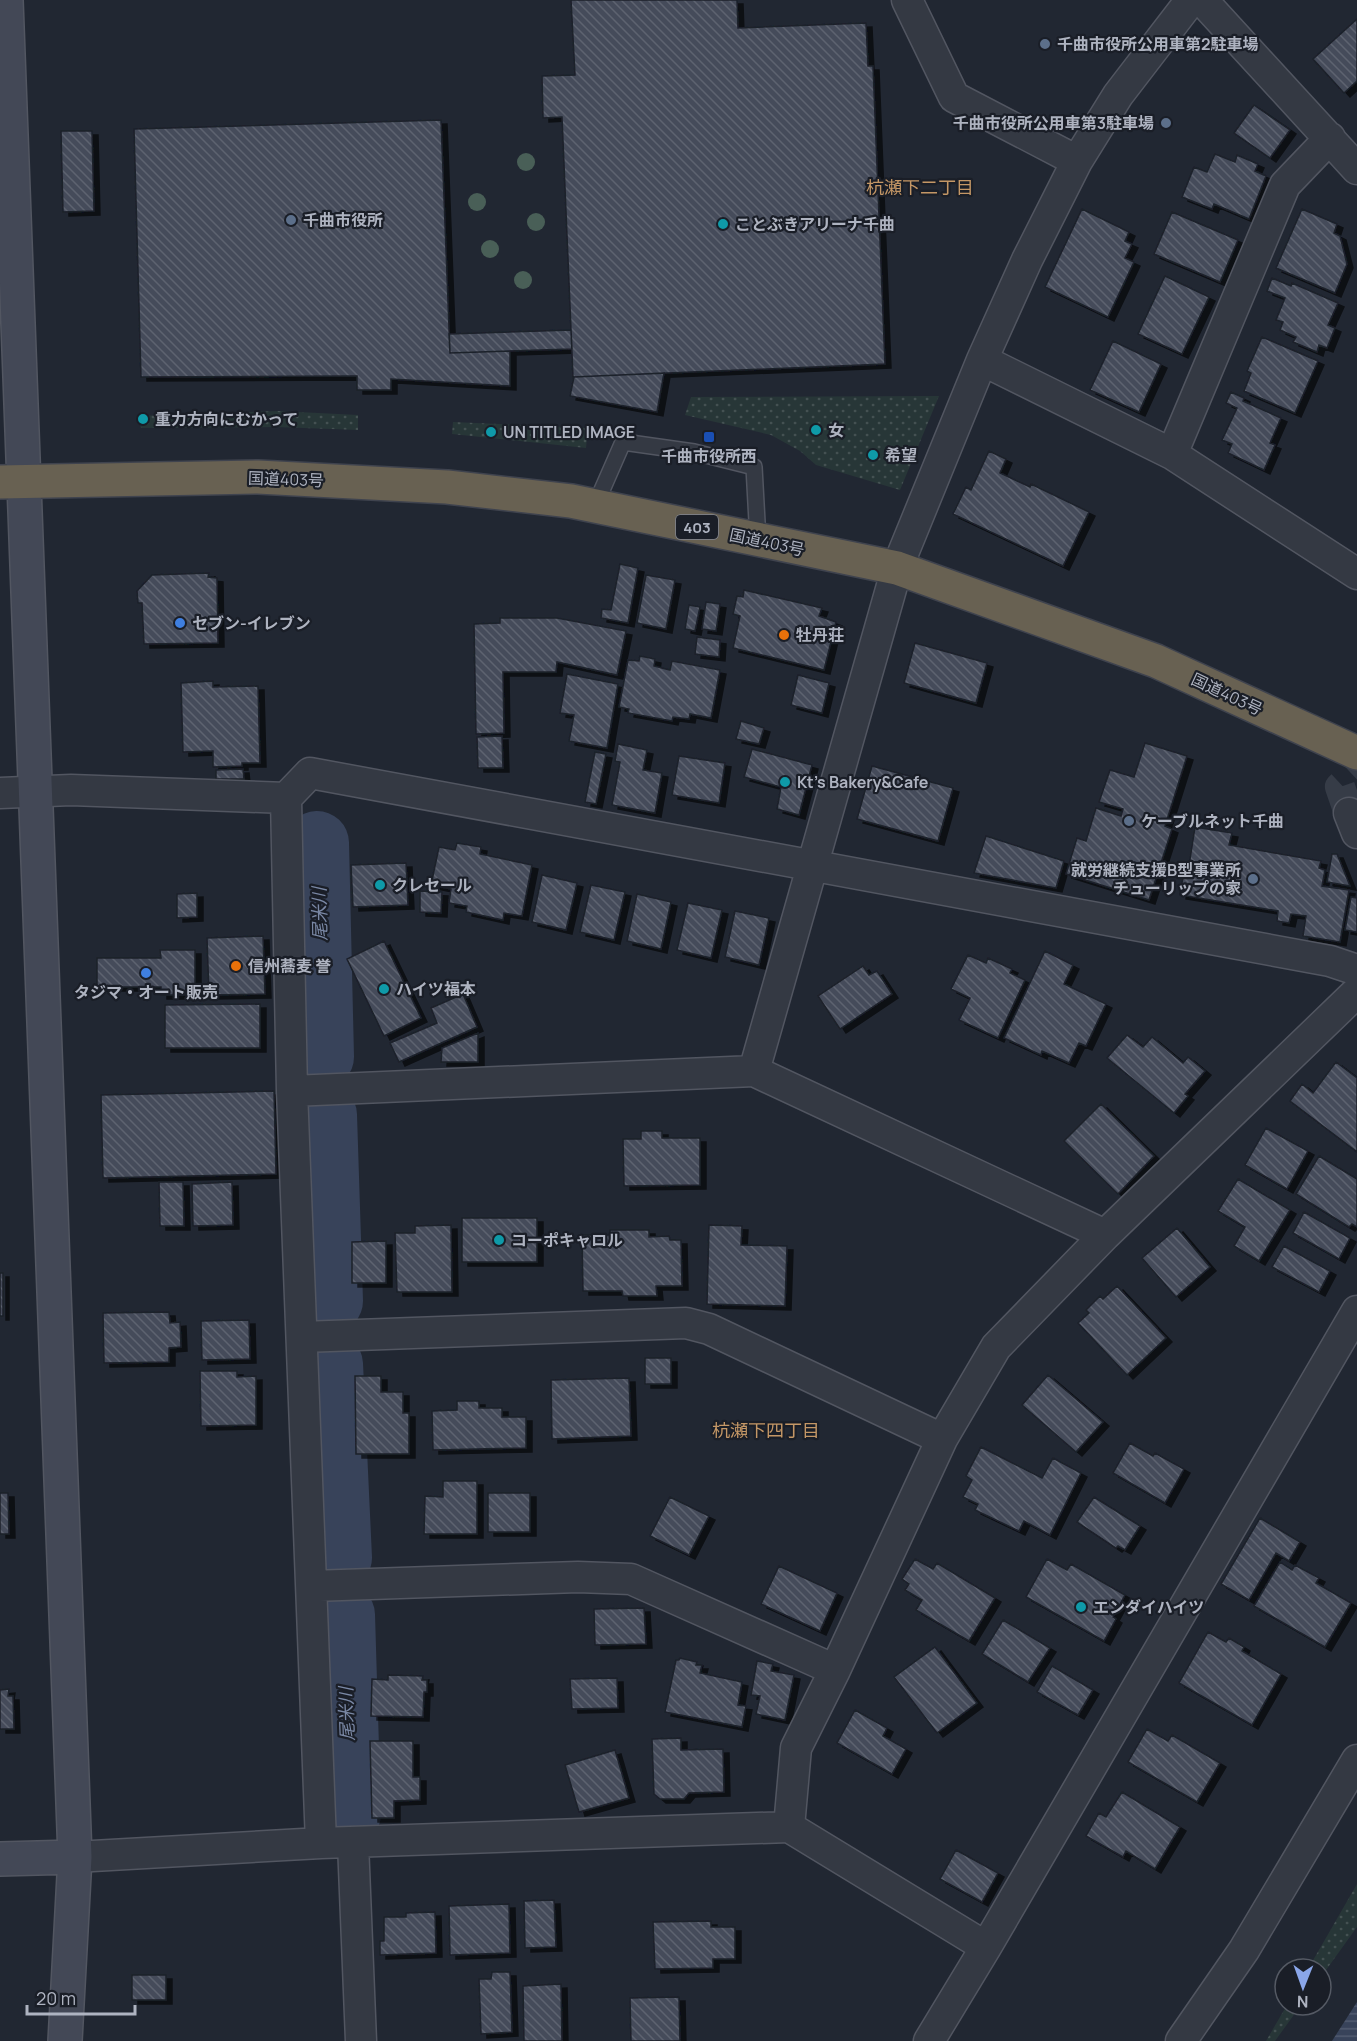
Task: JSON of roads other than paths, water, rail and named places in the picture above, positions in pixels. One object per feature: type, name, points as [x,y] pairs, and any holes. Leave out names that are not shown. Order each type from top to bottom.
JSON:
[{"type":"highway","name":"国道403号","points":[[11,481],[258,477],[447,487],[571,501],[897,568],[1156,661],[1357,753]]},
{"type":"street","points":[[6,0],[11,481],[35,793],[75,1857],[65,2041]]},
{"type":"street","points":[[907,0],[954,97],[1077,161]]},
{"type":"street","points":[[754,1071],[897,568],[982,360],[1027,260],[1077,161],[1118,95],[1191,0]]},
{"type":"street","points":[[1202,0],[1357,169]]},
{"type":"street","points":[[1172,454],[1285,184],[1330,138]]},
{"type":"street","points":[[982,360],[1172,454],[1357,574]]},
{"type":"street","points":[[321,1843],[292,1091],[286,798],[310,773],[1330,961],[1357,970]]},
{"type":"street","points":[[0,793],[71,790],[286,798]]},
{"type":"street","points":[[789,1827],[796,1748],[835,1670],[942,1439],[996,1347],[1105,1235],[1357,992]]},
{"type":"street","points":[[292,1091],[754,1071],[1105,1235]]},
{"type":"street","points":[[929,2041],[1357,1311]]},
{"type":"street","points":[[302,1338],[686,1323],[709,1329],[942,1439]]},
{"type":"street","points":[[312,1586],[578,1577],[631,1579],[835,1670]]},
{"type":"street","points":[[1181,2041],[1244,1950],[1357,1760]]},
{"type":"street","points":[[0,1860],[321,1843],[789,1827],[986,1947]]},
{"type":"street","points":[[353,1843],[361,2041]]},
{"type":"lane","points":[[595,506],[622,442],[694,452],[754,467],[758,540]]},
{"type":"water","points":[[1357,2002],[1357,2041],[1332,2041]]},
{"type":"waterway","name":"尾米川","points":[[317,843],[322,1057]]},
{"type":"waterway","name":"尾米川","points":[[325,1115],[331,1301]]},
{"type":"waterway","name":"尾米川","points":[[331,1364],[340,1558]]},
{"type":"waterway","name":"尾米川","points":[[343,1615],[349,1814]]},
{"type":"tunnel","points":[[1349,813],[1340,787],[1357,771]]},
{"type":"place","name":"千曲市役所公用車第2駐車場","points":[[1045,44]]},
{"type":"place","name":"千曲市役所公用車第3駐車場","points":[[1166,123]]},
{"type":"place","name":"千曲市役所","points":[[291,220]]},
{"type":"place","name":"ことぶきアリーナ千曲","points":[[723,224]]},
{"type":"place","name":"重力方向にむかって","points":[[143,419]]},
{"type":"place","name":"女","points":[[816,430]]},
{"type":"place","name":"UN TITLED IMAGE","points":[[491,432]]},
{"type":"place","name":"千曲市役所西","points":[[709,437]]},
{"type":"place","name":"希望","points":[[873,455]]},
{"type":"place","name":"セブン-イレブン","points":[[180,623]]},
{"type":"place","name":"牡丹荘","points":[[784,635]]},
{"type":"place","name":"Kt’s Bakery&Cafe","points":[[785,782]]},
{"type":"place","name":"ケーブルネット千曲","points":[[1129,821]]},
{"type":"place","name":"就労継続支援B型事業所 チューリップの家","points":[[1253,879]]},
{"type":"place","name":"クレセール","points":[[380,885]]},
{"type":"place","name":"信州蕎麦 誉","points":[[236,966]]},
{"type":"place","name":"タジマ・オート販売","points":[[146,973]]},
{"type":"place","name":"ハイツ福本","points":[[384,989]]},
{"type":"place","name":"コーポキャロル","points":[[499,1240]]},
{"type":"place","name":"エンダイハイツ","points":[[1081,1607]]},
{"type":"district","name":"杭瀬下二丁目","points":[[920,187]]},
{"type":"district","name":"杭瀬下四丁目","points":[[766,1430]]}]
